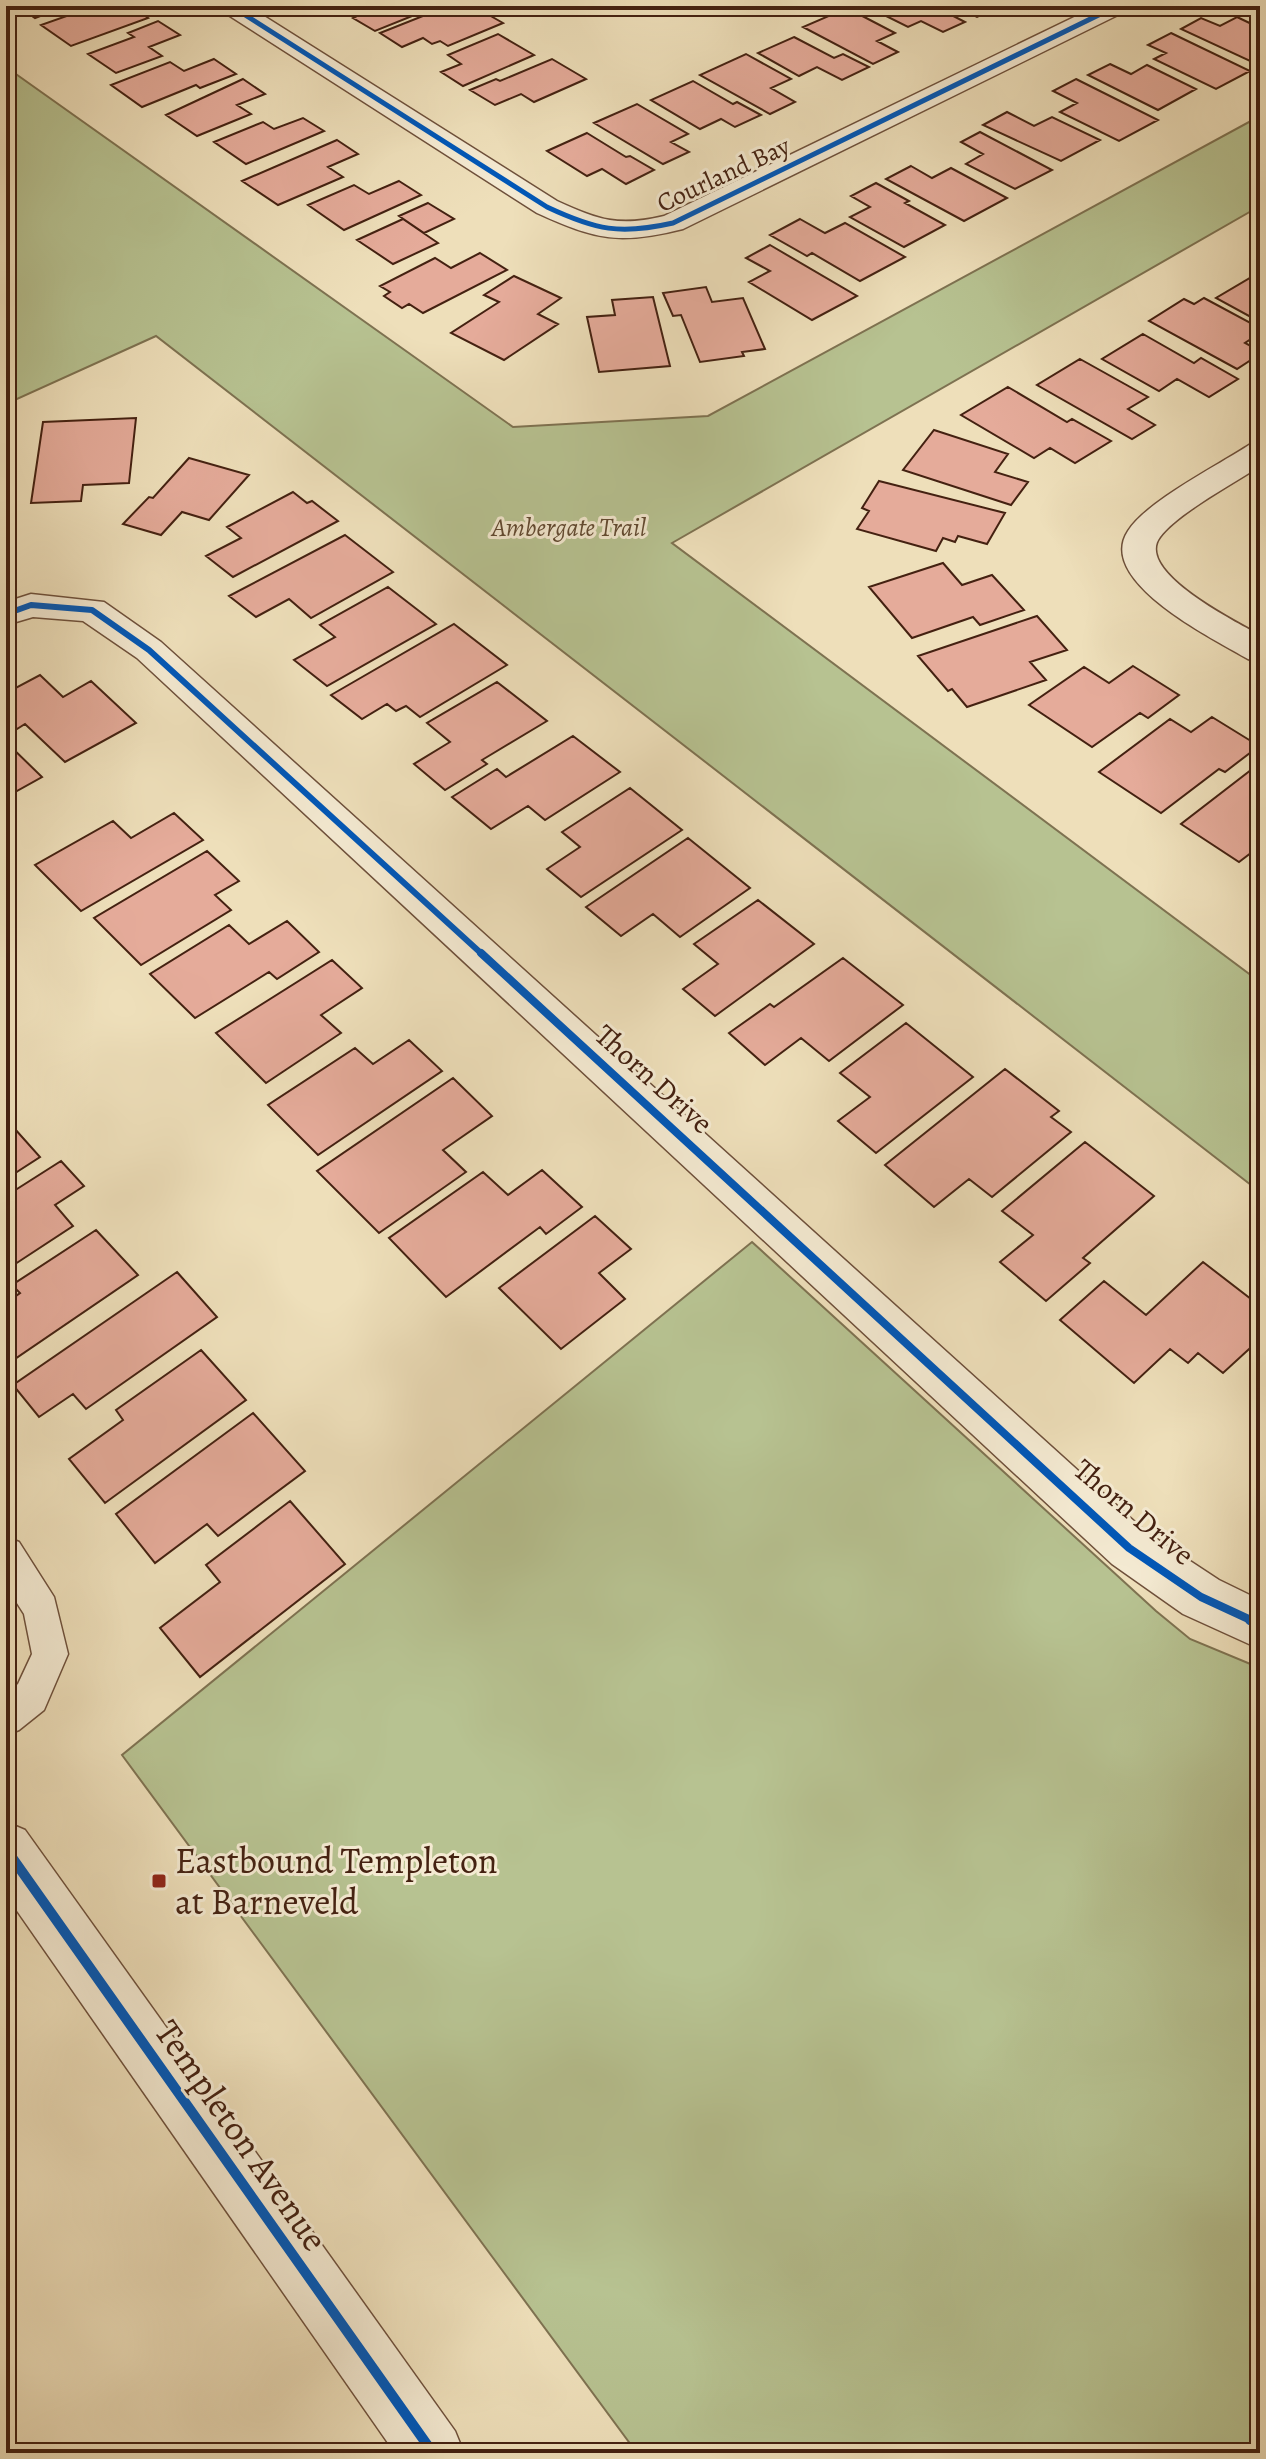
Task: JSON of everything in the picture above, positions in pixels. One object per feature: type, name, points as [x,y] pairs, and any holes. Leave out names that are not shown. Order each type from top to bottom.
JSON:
[{"type":"street","name":"Courland Bay","points":[[231,6],[547,207],[596,229],[631,233],[673,223],[1117,6]]},
{"type":"street","points":[[1260,452],[1163,515],[1142,535],[1139,560],[1145,573],[1164,591],[1260,651]]},
{"type":"street","name":"Thorn Drive","points":[[6,614],[31,605],[92,610],[149,650],[1002,1428],[1129,1548],[1201,1597],[1260,1625]]},
{"type":"street","name":"Templeton Avenue","points":[[6,1849],[433,2453]]},
{"type":"lane","points":[[6,1554],[41,1609],[50,1654],[31,1697],[6,1717]]},
{"type":"green space","name":"Ambergate Trail","points":[[6,67],[513,427],[708,416],[1260,116],[1260,206],[672,543],[1260,982],[1260,1192],[156,336],[6,404]]},
{"type":"green space","points":[[752,1242],[1156,1611],[1190,1639],[1260,1668],[1260,2453],[637,2453],[122,1755]]},
{"type":"building","points":[[18,6],[66,6],[35,18]]},
{"type":"building","points":[[130,6],[148,18],[71,46],[41,25],[92,7],[104,15]]},
{"type":"building","points":[[350,6],[437,6],[375,31],[353,18],[363,13]]},
{"type":"building","points":[[448,6],[473,6],[503,23],[448,46],[440,41],[432,44],[423,38],[402,47],[380,33]]},
{"type":"building","points":[[866,6],[934,6],[965,22],[943,32],[921,21],[908,27]]},
{"type":"building","points":[[955,6],[1000,6],[977,17]]},
{"type":"building","points":[[847,8],[895,33],[877,41],[898,52],[873,64],[803,27]]},
{"type":"building","points":[[1237,17],[1260,28],[1260,56],[1250,61],[1181,29],[1201,18],[1220,26]]},
{"type":"building","points":[[158,21],[180,35],[149,47],[162,56],[116,73],[88,54],[134,37],[128,33]]},
{"type":"building","points":[[1171,33],[1250,71],[1216,89],[1154,59],[1166,53],[1148,45]]},
{"type":"building","points":[[498,34],[534,55],[463,86],[441,72],[461,64],[448,55]]},
{"type":"building","points":[[794,37],[834,58],[843,54],[869,67],[842,80],[817,67],[799,76],[758,53]]},
{"type":"building","points":[[746,54],[791,79],[771,88],[795,102],[770,114],[700,75]]},
{"type":"building","points":[[214,59],[236,74],[200,88],[196,85],[142,107],[111,85],[170,62],[184,71]]},
{"type":"building","points":[[552,59],[586,79],[534,102],[521,94],[495,105],[470,90],[496,79],[500,81]]},
{"type":"building","points":[[1110,64],[1131,74],[1147,65],[1196,89],[1158,110],[1088,75]]},
{"type":"building","points":[[243,79],[265,94],[237,105],[251,114],[197,136],[166,115]]},
{"type":"building","points":[[1076,79],[1158,120],[1119,141],[1060,112],[1077,103],[1053,91]]},
{"type":"building","points":[[693,81],[733,104],[737,102],[761,115],[735,127],[721,119],[700,129],[651,100]]},
{"type":"building","points":[[637,104],[688,134],[671,142],[689,152],[663,164],[594,123]]},
{"type":"building","points":[[1007,112],[1034,126],[1052,117],[1100,140],[1061,161],[983,125]]},
{"type":"building","points":[[303,118],[324,131],[246,164],[214,142],[263,122],[274,129]]},
{"type":"building","points":[[980,132],[1052,170],[1015,189],[966,164],[983,154],[961,142]]},
{"type":"building","points":[[587,133],[654,170],[626,184],[602,169],[587,176],[547,151]]},
{"type":"building","points":[[337,140],[358,154],[328,167],[343,177],[278,205],[242,181]]},
{"type":"building","points":[[911,166],[932,178],[951,168],[1007,198],[964,221],[886,179]]},
{"type":"building","points":[[399,181],[421,195],[344,230],[308,205],[354,185],[369,194]]},
{"type":"building","points":[[876,183],[945,225],[904,247],[850,217],[870,207],[851,196]]},
{"type":"building","points":[[428,203],[454,219],[424,233],[399,216]]},
{"type":"building","points":[[403,219],[438,243],[393,264],[357,240]]},
{"type":"building","points":[[800,219],[825,233],[845,223],[905,257],[860,281],[812,253],[807,256],[770,235]]},
{"type":"building","points":[[770,245],[857,296],[812,320],[749,282],[770,271],[746,258]]},
{"type":"building","points":[[480,253],[507,270],[423,313],[409,304],[402,308],[384,296],[390,292],[380,286],[435,258],[451,268]]},
{"type":"building","points":[[1255,275],[1260,278],[1260,322],[1216,298]]},
{"type":"building","points":[[514,276],[561,298],[538,314],[558,324],[504,360],[451,333],[499,302],[484,295]]},
{"type":"building","points":[[706,287],[712,302],[743,298],[765,349],[742,352],[744,356],[700,362],[681,315],[673,316],[663,293]]},
{"type":"building","points":[[653,297],[670,366],[599,372],[587,317],[615,315],[612,300]]},
{"type":"building","points":[[1204,298],[1260,328],[1260,333],[1245,343],[1260,351],[1260,354],[1237,369],[1149,321],[1184,299],[1194,304]]},
{"type":"building","points":[[1143,334],[1194,363],[1201,358],[1238,379],[1209,397],[1177,379],[1159,391],[1102,359]]},
{"type":"building","points":[[1080,359],[1148,397],[1128,409],[1155,425],[1132,439],[1037,385]]},
{"type":"building","points":[[1008,387],[1067,422],[1072,419],[1111,441],[1075,463],[1050,448],[1034,458],[961,415]]},
{"type":"building","points":[[136,418],[129,483],[83,485],[81,501],[31,503],[43,422]]},
{"type":"building","points":[[934,430],[1008,454],[995,472],[1028,482],[1011,505],[903,470]]},
{"type":"building","points":[[189,458],[249,475],[209,520],[182,512],[161,535],[123,524],[149,497],[153,498]]},
{"type":"building","points":[[879,481],[1005,513],[987,544],[958,536],[955,542],[943,538],[936,551],[857,529],[869,511],[862,508]]},
{"type":"building","points":[[293,492],[307,503],[312,501],[338,521],[233,577],[206,556],[241,538],[227,527]]},
{"type":"building","points":[[345,535],[393,572],[311,618],[289,599],[256,617],[229,596]]},
{"type":"building","points":[[943,563],[962,585],[992,575],[1024,610],[980,625],[973,617],[912,638],[869,587]]},
{"type":"building","points":[[388,587],[436,624],[327,686],[294,660],[335,637],[320,625]]},
{"type":"building","points":[[1037,616],[1067,650],[1030,662],[1046,680],[967,707],[952,689],[948,691],[918,656]]},
{"type":"building","points":[[454,624],[507,665],[420,717],[406,706],[396,711],[387,704],[362,719],[331,695]]},
{"type":"building","points":[[1133,666],[1179,695],[1148,718],[1140,713],[1092,747],[1029,705],[1084,667],[1109,683]]},
{"type":"building","points":[[40,675],[63,697],[91,681],[136,723],[65,762],[25,724],[17,729],[6,718],[6,693]]},
{"type":"building","points":[[497,682],[547,721],[482,760],[487,764],[445,790],[414,764],[450,742],[427,723]]},
{"type":"building","points":[[1212,717],[1259,746],[1225,772],[1219,769],[1161,813],[1099,772],[1170,719],[1191,732]]},
{"type":"building","points":[[573,736],[620,772],[545,820],[528,806],[491,829],[452,797],[497,769],[506,777]]},
{"type":"building","points":[[6,742],[42,777],[6,797]]},
{"type":"building","points":[[1260,763],[1260,846],[1239,862],[1181,824]]},
{"type":"building","points":[[630,788],[682,830],[581,897],[547,869],[580,847],[562,832]]},
{"type":"building","points":[[174,813],[203,840],[81,911],[35,865],[113,821],[131,838]]},
{"type":"building","points":[[688,838],[750,888],[680,937],[653,914],[621,936],[586,907]]},
{"type":"building","points":[[207,851],[239,881],[215,895],[231,910],[141,965],[94,918]]},
{"type":"building","points":[[758,900],[814,944],[715,1016],[683,989],[718,964],[694,944]]},
{"type":"building","points":[[287,921],[319,952],[277,979],[269,972],[195,1018],[150,974],[229,925],[249,944]]},
{"type":"building","points":[[843,958],[903,1005],[829,1061],[801,1038],[765,1065],[729,1033],[770,1004],[774,1007]]},
{"type":"building","points":[[332,960],[362,988],[321,1015],[341,1033],[266,1083],[216,1033]]},
{"type":"building","points":[[906,1023],[973,1077],[876,1153],[838,1121],[870,1097],[840,1073]]},
{"type":"building","points":[[409,1040],[442,1071],[318,1155],[268,1105],[355,1048],[373,1064]]},
{"type":"building","points":[[1005,1069],[1059,1111],[1051,1117],[1071,1132],[992,1197],[969,1179],[934,1207],[885,1165]]},
{"type":"building","points":[[453,1078],[492,1116],[443,1150],[466,1172],[379,1233],[317,1171]]},
{"type":"building","points":[[6,1119],[40,1157],[6,1179]]},
{"type":"building","points":[[1085,1142],[1154,1196],[1083,1258],[1090,1263],[1046,1301],[1000,1262],[1033,1235],[1002,1211]]},
{"type":"building","points":[[61,1161],[84,1186],[55,1205],[73,1226],[6,1270],[6,1196]]},
{"type":"building","points":[[542,1170],[582,1207],[546,1234],[540,1227],[446,1297],[389,1238],[483,1172],[508,1195]]},
{"type":"building","points":[[595,1216],[631,1249],[599,1273],[625,1299],[561,1349],[499,1288]]},
{"type":"building","points":[[96,1230],[138,1275],[6,1365],[6,1303],[20,1293],[12,1285]]},
{"type":"building","points":[[1203,1262],[1260,1306],[1260,1339],[1223,1373],[1198,1353],[1188,1363],[1170,1349],[1134,1383],[1060,1320],[1104,1281],[1146,1315]]},
{"type":"building","points":[[177,1272],[217,1317],[86,1409],[73,1394],[39,1417],[13,1385]]},
{"type":"building","points":[[201,1350],[246,1400],[105,1503],[69,1459],[123,1420],[116,1410]]},
{"type":"building","points":[[253,1413],[305,1471],[218,1536],[207,1524],[155,1563],[116,1514]]},
{"type":"building","points":[[290,1501],[345,1564],[200,1677],[160,1628],[220,1582],[206,1565]]},
{"type":"cycle path","points":[[231,6],[547,207],[582,223],[621,231],[673,223],[1117,6]]},
{"type":"cycle path","points":[[6,614],[31,605],[92,610],[149,650],[1129,1548],[1201,1597],[1260,1625]]},
{"type":"cycle path","points":[[6,1849],[433,2453]]},
{"type":"place","name":"Eastbound Templeton at Barneveld","points":[[159,1881]]}]
